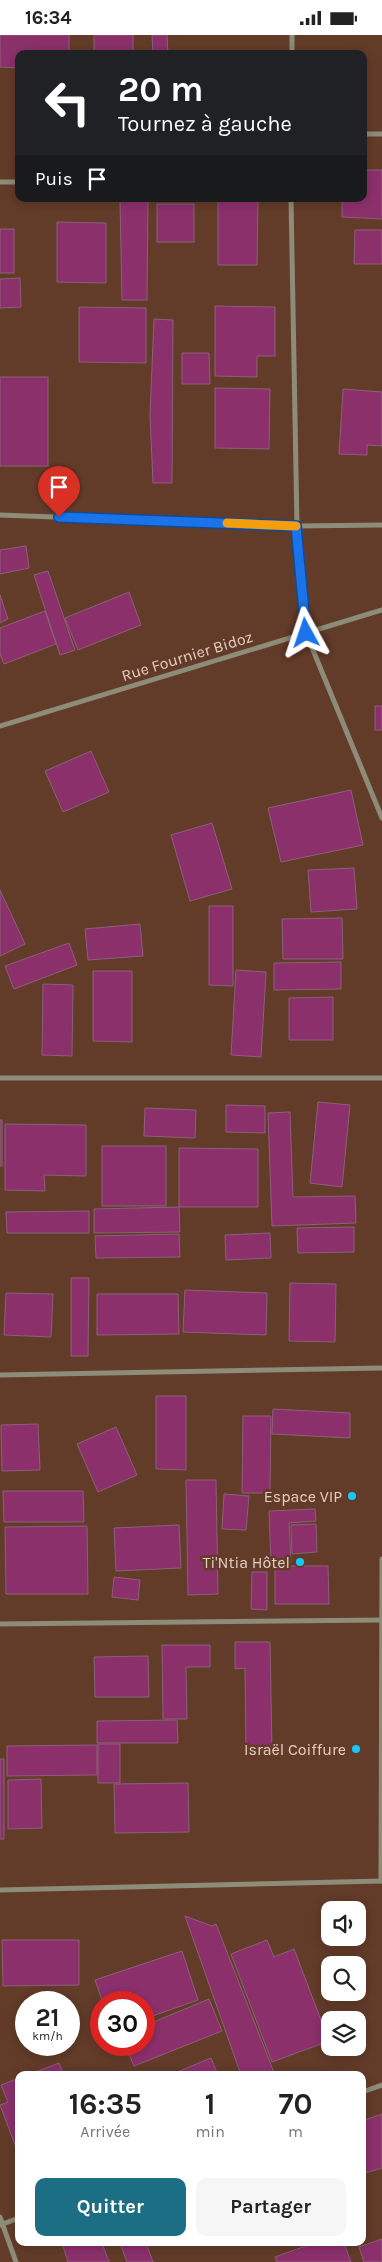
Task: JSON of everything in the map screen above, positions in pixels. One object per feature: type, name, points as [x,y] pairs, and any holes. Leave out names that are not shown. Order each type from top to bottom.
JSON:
[{"type":"street","points":[[292,35],[292,50]]},
{"type":"street","points":[[367,134],[382,134]]},
{"type":"street","points":[[0,182],[15,182]]},
{"type":"street","points":[[291,202],[296,526],[306,633],[382,817]]},
{"type":"street","points":[[0,515],[296,526],[382,525]]},
{"type":"street","name":"Rue Fournier Bidoz","points":[[0,726],[382,610]]},
{"type":"street","points":[[0,1078],[382,1078]]},
{"type":"street","points":[[0,1375],[382,1369]]},
{"type":"street","points":[[0,1889],[381,1881],[382,1559]]},
{"type":"street","points":[[0,1624],[382,1620]]},
{"type":"street","points":[[366,2091],[382,2085]]},
{"type":"street","points":[[0,2217],[1,2225],[16,2262]]},
{"type":"street","points":[[1,2225],[15,2220]]},
{"type":"building","points":[[0,35],[69,35],[69,50],[15,50],[15,68],[0,67]]},
{"type":"building","points":[[94,35],[133,35],[133,50],[94,50]]},
{"type":"building","points":[[152,35],[167,35],[168,50],[153,50]]},
{"type":"building","points":[[367,170],[382,170],[382,219],[342,217],[342,202],[367,202]]},
{"type":"building","points":[[120,202],[148,202],[147,300],[122,300]]},
{"type":"building","points":[[218,202],[258,202],[257,265],[218,265]]},
{"type":"building","points":[[157,204],[194,204],[194,242],[157,242]]},
{"type":"building","points":[[57,222],[106,223],[106,283],[57,282]]},
{"type":"building","points":[[0,229],[14,229],[14,273],[0,273]]},
{"type":"building","points":[[355,230],[382,230],[382,264],[354,264]]},
{"type":"building","points":[[20,278],[21,307],[0,308],[0,279]]},
{"type":"building","points":[[215,306],[275,307],[275,356],[257,356],[257,377],[215,376]]},
{"type":"building","points":[[79,307],[146,308],[146,363],[79,362]]},
{"type":"building","points":[[154,319],[173,320],[172,483],[153,483],[150,415]]},
{"type":"building","points":[[182,353],[209,353],[210,384],[182,384]]},
{"type":"building","points":[[0,377],[48,377],[48,466],[0,466]]},
{"type":"building","points":[[215,388],[270,389],[269,449],[215,448]]},
{"type":"building","points":[[343,389],[382,392],[382,446],[367,445],[367,455],[339,454]]},
{"type":"building","points":[[26,546],[29,568],[0,574],[0,550]]},
{"type":"building","points":[[48,571],[75,650],[60,655],[34,575]]},
{"type":"building","points":[[129,592],[141,625],[78,650],[65,618]]},
{"type":"building","points":[[0,595],[8,619],[0,623]]},
{"type":"building","points":[[45,611],[56,644],[4,664],[0,654],[0,628]]},
{"type":"building","points":[[375,706],[382,706],[382,730],[375,730]]},
{"type":"building","points":[[91,751],[109,792],[63,812],[45,771]]},
{"type":"building","points":[[351,790],[363,845],[281,862],[268,808]]},
{"type":"building","points":[[212,823],[232,889],[190,901],[171,835]]},
{"type":"building","points":[[354,868],[357,909],[311,912],[308,870]]},
{"type":"building","points":[[0,890],[25,944],[0,956]]},
{"type":"building","points":[[209,906],[233,906],[233,986],[209,985]]},
{"type":"building","points":[[342,918],[343,959],[283,959],[282,919]]},
{"type":"building","points":[[140,924],[143,956],[88,960],[85,929]]},
{"type":"building","points":[[69,943],[77,965],[14,989],[5,966]]},
{"type":"building","points":[[341,962],[341,989],[274,990],[274,963]]},
{"type":"building","points":[[236,970],[266,972],[261,1057],[231,1055]]},
{"type":"building","points":[[93,971],[132,971],[132,1042],[93,1041]]},
{"type":"building","points":[[43,984],[73,985],[72,1056],[42,1055]]},
{"type":"building","points":[[333,997],[333,1040],[289,1040],[289,998]]},
{"type":"building","points":[[318,1102],[350,1105],[342,1187],[310,1183]]},
{"type":"building","points":[[226,1105],[265,1106],[265,1133],[226,1132]]},
{"type":"building","points":[[145,1108],[196,1110],[195,1138],[144,1136]]},
{"type":"building","points":[[290,1112],[293,1197],[355,1196],[356,1223],[272,1226],[268,1113]]},
{"type":"building","points":[[0,1120],[2,1120],[2,1166],[0,1166]]},
{"type":"building","points":[[5,1124],[86,1125],[86,1176],[44,1175],[45,1191],[5,1190]]},
{"type":"building","points":[[102,1146],[166,1146],[166,1206],[102,1206]]},
{"type":"building","points":[[179,1148],[258,1149],[258,1207],[179,1207]]},
{"type":"building","points":[[179,1207],[180,1232],[94,1233],[94,1209]]},
{"type":"building","points":[[89,1211],[89,1233],[7,1233],[6,1212]]},
{"type":"building","points":[[354,1227],[354,1252],[298,1253],[297,1228]]},
{"type":"building","points":[[270,1233],[271,1258],[226,1260],[225,1235]]},
{"type":"building","points":[[179,1234],[180,1257],[96,1258],[95,1236]]},
{"type":"building","points":[[71,1278],[89,1278],[88,1356],[71,1356]]},
{"type":"building","points":[[290,1283],[336,1284],[335,1342],[289,1341]]},
{"type":"building","points":[[185,1290],[267,1293],[266,1335],[183,1332]]},
{"type":"building","points":[[6,1293],[53,1294],[51,1337],[4,1335]]},
{"type":"building","points":[[97,1294],[178,1294],[179,1334],[97,1335]]},
{"type":"building","points":[[156,1396],[186,1396],[186,1470],[156,1469]]},
{"type":"building","points":[[273,1409],[350,1413],[350,1438],[272,1434]]},
{"type":"building","points":[[243,1416],[271,1416],[270,1493],[242,1493]]},
{"type":"building","points":[[38,1424],[40,1470],[2,1471],[1,1425]]},
{"type":"building","points":[[116,1427],[137,1475],[98,1492],[77,1444]]},
{"type":"building","points":[[186,1480],[216,1480],[218,1594],[188,1595]]},
{"type":"building","points":[[3,1491],[83,1491],[84,1522],[4,1522]]},
{"type":"building","points":[[224,1494],[249,1496],[246,1530],[222,1529]]},
{"type":"building","points":[[315,1509],[316,1521],[289,1523],[291,1563],[271,1564],[269,1511]]},
{"type":"building","points":[[316,1524],[317,1552],[292,1554],[291,1525]]},
{"type":"building","points":[[179,1525],[181,1568],[116,1571],[114,1528]]},
{"type":"building","points":[[87,1526],[88,1594],[6,1594],[5,1527]]},
{"type":"building","points":[[275,1566],[328,1566],[329,1604],[275,1604]]},
{"type":"building","points":[[252,1572],[267,1572],[267,1610],[251,1609]]},
{"type":"building","points":[[114,1577],[140,1580],[138,1600],[112,1597]]},
{"type":"building","points":[[235,1642],[270,1642],[272,1751],[246,1751],[245,1668],[235,1669]]},
{"type":"building","points":[[162,1645],[210,1645],[210,1667],[186,1667],[187,1719],[163,1719]]},
{"type":"building","points":[[148,1656],[149,1697],[95,1697],[94,1657]]},
{"type":"building","points":[[177,1720],[178,1743],[97,1743],[97,1721]]},
{"type":"building","points":[[98,1744],[120,1744],[120,1783],[98,1783]]},
{"type":"building","points":[[97,1745],[97,1775],[7,1776],[7,1746]]},
{"type":"building","points":[[0,1759],[4,1759],[4,1839],[0,1839]]},
{"type":"building","points":[[41,1779],[42,1828],[8,1829],[8,1780]]},
{"type":"building","points":[[188,1783],[189,1832],[115,1833],[114,1784]]},
{"type":"building","points":[[185,1916],[212,1926],[216,1924],[273,2071],[240,2071]]},
{"type":"building","points":[[2,1940],[79,1940],[79,1985],[3,1986]]},
{"type":"building","points":[[267,1940],[274,1957],[294,1949],[321,2020],[321,2044],[272,2062],[231,1954]]},
{"type":"building","points":[[182,1951],[198,2000],[155,2015],[155,1991],[99,1991],[95,1980]]},
{"type":"building","points":[[209,1999],[222,2031],[134,2066],[130,2056],[155,2056],[155,2021]]},
{"type":"building","points":[[211,2058],[216,2071],[180,2071]]},
{"type":"building","points":[[59,2063],[62,2071],[38,2071]]},
{"type":"building","points":[[15,2080],[15,2145],[0,2105],[8,2102],[1,2085]]},
{"type":"building","points":[[382,2114],[382,2168],[366,2173],[366,2120]]},
{"type":"building","points":[[382,2239],[382,2262],[364,2262],[359,2247]]},
{"type":"building","points":[[63,2246],[103,2246],[109,2262],[68,2262]]},
{"type":"building","points":[[121,2246],[147,2246],[153,2262],[127,2262]]},
{"type":"building","points":[[306,2246],[345,2246],[351,2262],[277,2262],[275,2257]]},
{"type":"slow traffic","points":[[227,523],[296,526]]},
{"type":"place","name":"Espace VIP","points":[[352,1496]]},
{"type":"place","name":"Ti'Ntia Hôtel","points":[[300,1562]]},
{"type":"place","name":"Israël Coiffure","points":[[356,1749]]},
{"type":"route","points":[[59,517],[296,526],[306,633]]}]
